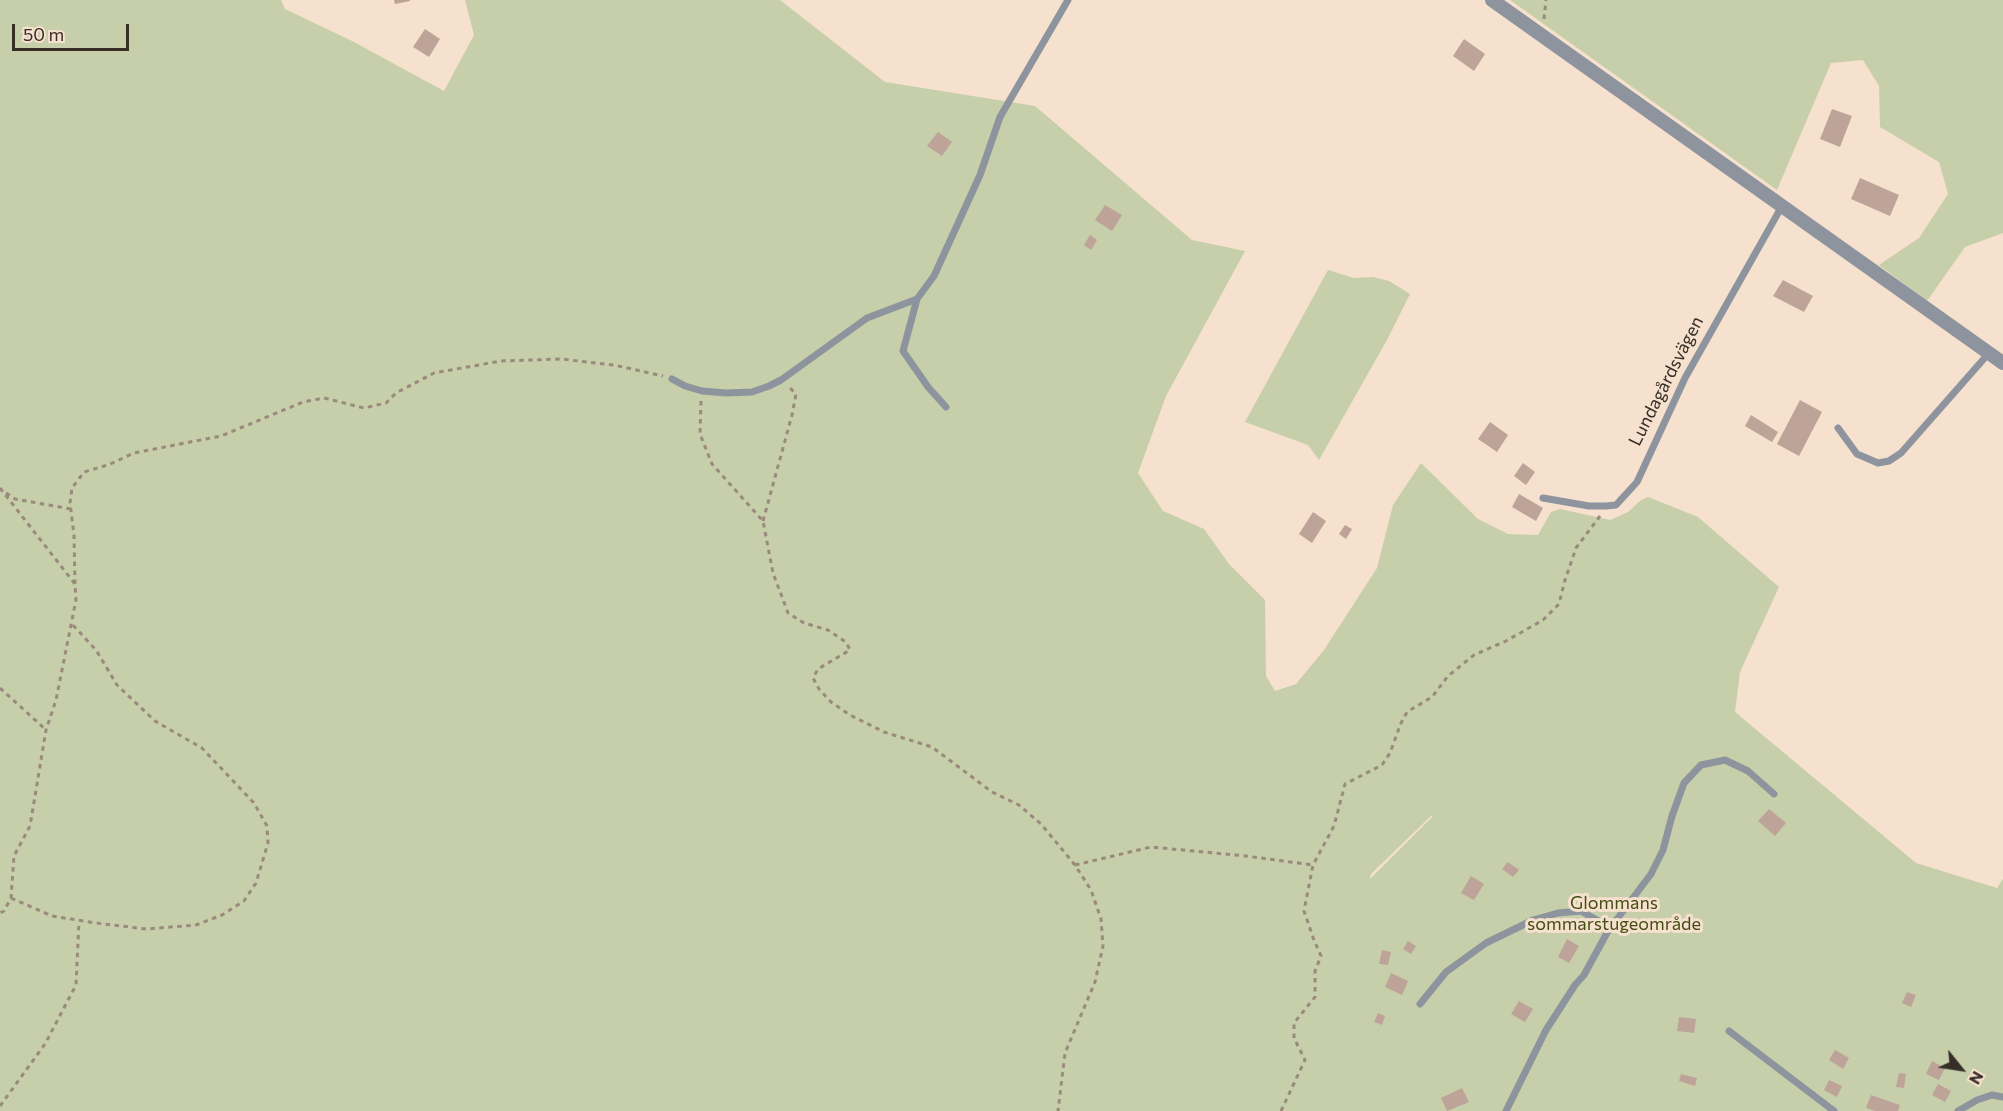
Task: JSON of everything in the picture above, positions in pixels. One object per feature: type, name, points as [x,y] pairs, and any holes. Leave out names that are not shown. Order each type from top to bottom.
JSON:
[{"type":"street","points":[[1492,0],[2003,363]]},
{"type":"lane","points":[[946,407],[928,387],[903,351],[917,299],[934,276],[980,175],[1000,117],[1068,0]]},
{"type":"lane","name":"Lundagårdsvägen","points":[[1606,506],[1616,505],[1637,482],[1685,378],[1782,206]]},
{"type":"lane","points":[[672,379],[702,391],[752,392],[782,380],[867,318],[917,299]]},
{"type":"lane","points":[[1838,428],[1857,454],[1878,463],[1889,461],[1901,453],[1989,352]]},
{"type":"lane","points":[[1543,498],[1589,506],[1606,506]]},
{"type":"lane","points":[[1506,1111],[1545,1030],[1584,975],[1611,928],[1651,874],[1663,850],[1684,783],[1701,765],[1725,760],[1748,771],[1774,794]]},
{"type":"lane","points":[[1420,1004],[1446,972],[1486,943],[1533,920],[1558,913],[1581,912],[1611,928]]},
{"type":"lane","points":[[1729,1031],[1830,1110]]},
{"type":"lane","points":[[1958,1111],[1984,1097],[1992,1095],[2003,1097]]},
{"type":"path","points":[[0,913],[4,911],[10,898],[14,856],[30,826],[46,730],[56,700],[72,624],[76,600],[72,488],[84,472],[108,465],[134,453],[221,436],[303,402],[324,398],[364,408],[386,403],[396,393],[434,373],[501,361],[561,359],[614,365],[672,379]]},
{"type":"path","points":[[763,520],[770,502],[796,394],[782,380]]},
{"type":"path","points":[[702,391],[700,434],[712,464],[763,520],[773,573],[788,613],[804,623],[828,630],[846,642],[850,650],[818,669],[813,678],[819,689],[831,702],[850,715],[884,732],[932,747],[992,792],[1019,806],[1041,824],[1076,865],[1091,890],[1101,919],[1103,946],[1095,982],[1065,1053],[1058,1111]]},
{"type":"path","points":[[1,490],[15,499],[71,509]]},
{"type":"path","points":[[1,490],[75,584]]},
{"type":"path","points":[[1281,1111],[1305,1060],[1294,1038],[1294,1023],[1315,997],[1315,971],[1321,956],[1304,911],[1313,865],[1334,825],[1345,784],[1382,765],[1390,753],[1407,712],[1432,697],[1448,676],[1474,655],[1506,641],[1543,620],[1559,604],[1576,548],[1606,506]]},
{"type":"path","points":[[10,898],[52,916],[79,921],[147,929],[196,925],[222,915],[244,901],[256,883],[268,843],[267,826],[254,803],[202,748],[155,721],[117,685],[96,650],[72,624]]},
{"type":"path","points":[[0,688],[46,730]]},
{"type":"path","points":[[1076,865],[1151,848],[1246,856],[1313,865]]},
{"type":"path","points":[[0,1106],[45,1044],[76,985],[79,921]]},
{"type":"green space","name":"Glommans sommarstugeområde","points":[[0,0],[281,0],[285,9],[354,42],[444,91],[474,35],[465,0],[780,0],[885,82],[1035,106],[1192,240],[1245,251],[1166,396],[1138,473],[1163,511],[1204,529],[1229,564],[1265,600],[1266,676],[1275,691],[1296,684],[1324,650],[1377,568],[1393,505],[1421,463],[1478,519],[1508,534],[1538,535],[1551,512],[1560,509],[1610,520],[1628,512],[1648,497],[1698,517],[1779,587],[1740,672],[1735,712],[1916,863],[1997,888],[2003,879],[2003,1111],[0,1111]],"holes":[[[1433,816],[1370,879],[1371,874]]]},
{"type":"green space","points":[[1510,0],[2003,0],[2003,233],[1965,247],[1927,301],[1879,265],[1919,238],[1948,194],[1939,162],[1880,127],[1879,86],[1863,60],[1831,63],[1777,190]]},
{"type":"green space","points":[[1328,270],[1354,278],[1373,277],[1389,281],[1410,294],[1387,340],[1319,460],[1308,445],[1245,422]]},
{"type":"building","points":[[394,0],[410,0],[410,1],[395,4]]},
{"type":"building","points":[[425,29],[440,39],[429,57],[413,47]]},
{"type":"building","points":[[1464,39],[1485,54],[1474,71],[1453,56]]},
{"type":"building","points":[[1832,109],[1852,116],[1840,147],[1820,139]]},
{"type":"building","points":[[938,132],[952,142],[942,156],[927,146]]},
{"type":"building","points":[[1860,178],[1899,195],[1890,216],[1851,199]]},
{"type":"building","points":[[1105,205],[1122,215],[1112,231],[1095,220]]},
{"type":"building","points":[[1090,235],[1097,240],[1091,250],[1084,245]]},
{"type":"building","points":[[1783,280],[1813,296],[1804,312],[1773,296]]},
{"type":"building","points":[[1800,400],[1822,412],[1799,456],[1777,444]]},
{"type":"building","points":[[1751,415],[1778,432],[1772,442],[1745,426]]},
{"type":"building","points":[[1490,422],[1508,435],[1497,452],[1478,439]]},
{"type":"building","points":[[1523,463],[1535,472],[1526,485],[1514,476]]},
{"type":"building","points":[[1519,494],[1543,508],[1536,521],[1512,507]]},
{"type":"building","points":[[1313,512],[1326,521],[1312,543],[1299,534]]},
{"type":"building","points":[[1345,525],[1352,529],[1346,539],[1339,534]]},
{"type":"building","points":[[1769,809],[1786,823],[1775,836],[1758,821]]},
{"type":"building","points":[[1508,862],[1519,870],[1513,877],[1502,869]]},
{"type":"building","points":[[1471,876],[1484,884],[1474,900],[1461,893]]},
{"type":"building","points":[[1567,939],[1579,946],[1569,963],[1558,957]]},
{"type":"building","points":[[1408,941],[1416,946],[1411,954],[1403,949]]},
{"type":"building","points":[[1382,950],[1391,952],[1388,965],[1379,964]]},
{"type":"building","points":[[1391,973],[1408,981],[1402,995],[1385,987]]},
{"type":"building","points":[[1907,992],[1916,995],[1911,1007],[1902,1003]]},
{"type":"building","points":[[1519,1001],[1533,1009],[1525,1022],[1511,1014]]},
{"type":"building","points":[[1378,1013],[1385,1016],[1382,1025],[1374,1022]]},
{"type":"building","points":[[1679,1017],[1696,1019],[1694,1033],[1677,1031]]},
{"type":"building","points":[[1835,1050],[1849,1058],[1843,1069],[1829,1060]]},
{"type":"building","points":[[1932,1061],[1945,1068],[1939,1080],[1926,1074]]},
{"type":"building","points":[[1899,1073],[1906,1074],[1904,1088],[1896,1087]]},
{"type":"building","points":[[1681,1074],[1697,1078],[1695,1086],[1679,1081]]},
{"type":"building","points":[[1829,1080],[1842,1086],[1837,1097],[1824,1090]]},
{"type":"building","points":[[1938,1084],[1951,1091],[1945,1102],[1932,1095]]},
{"type":"building","points":[[1462,1088],[1469,1102],[1447,1111],[1441,1098]]},
{"type":"building","points":[[1871,1095],[1900,1105],[1898,1111],[1875,1111],[1866,1108]]}]
